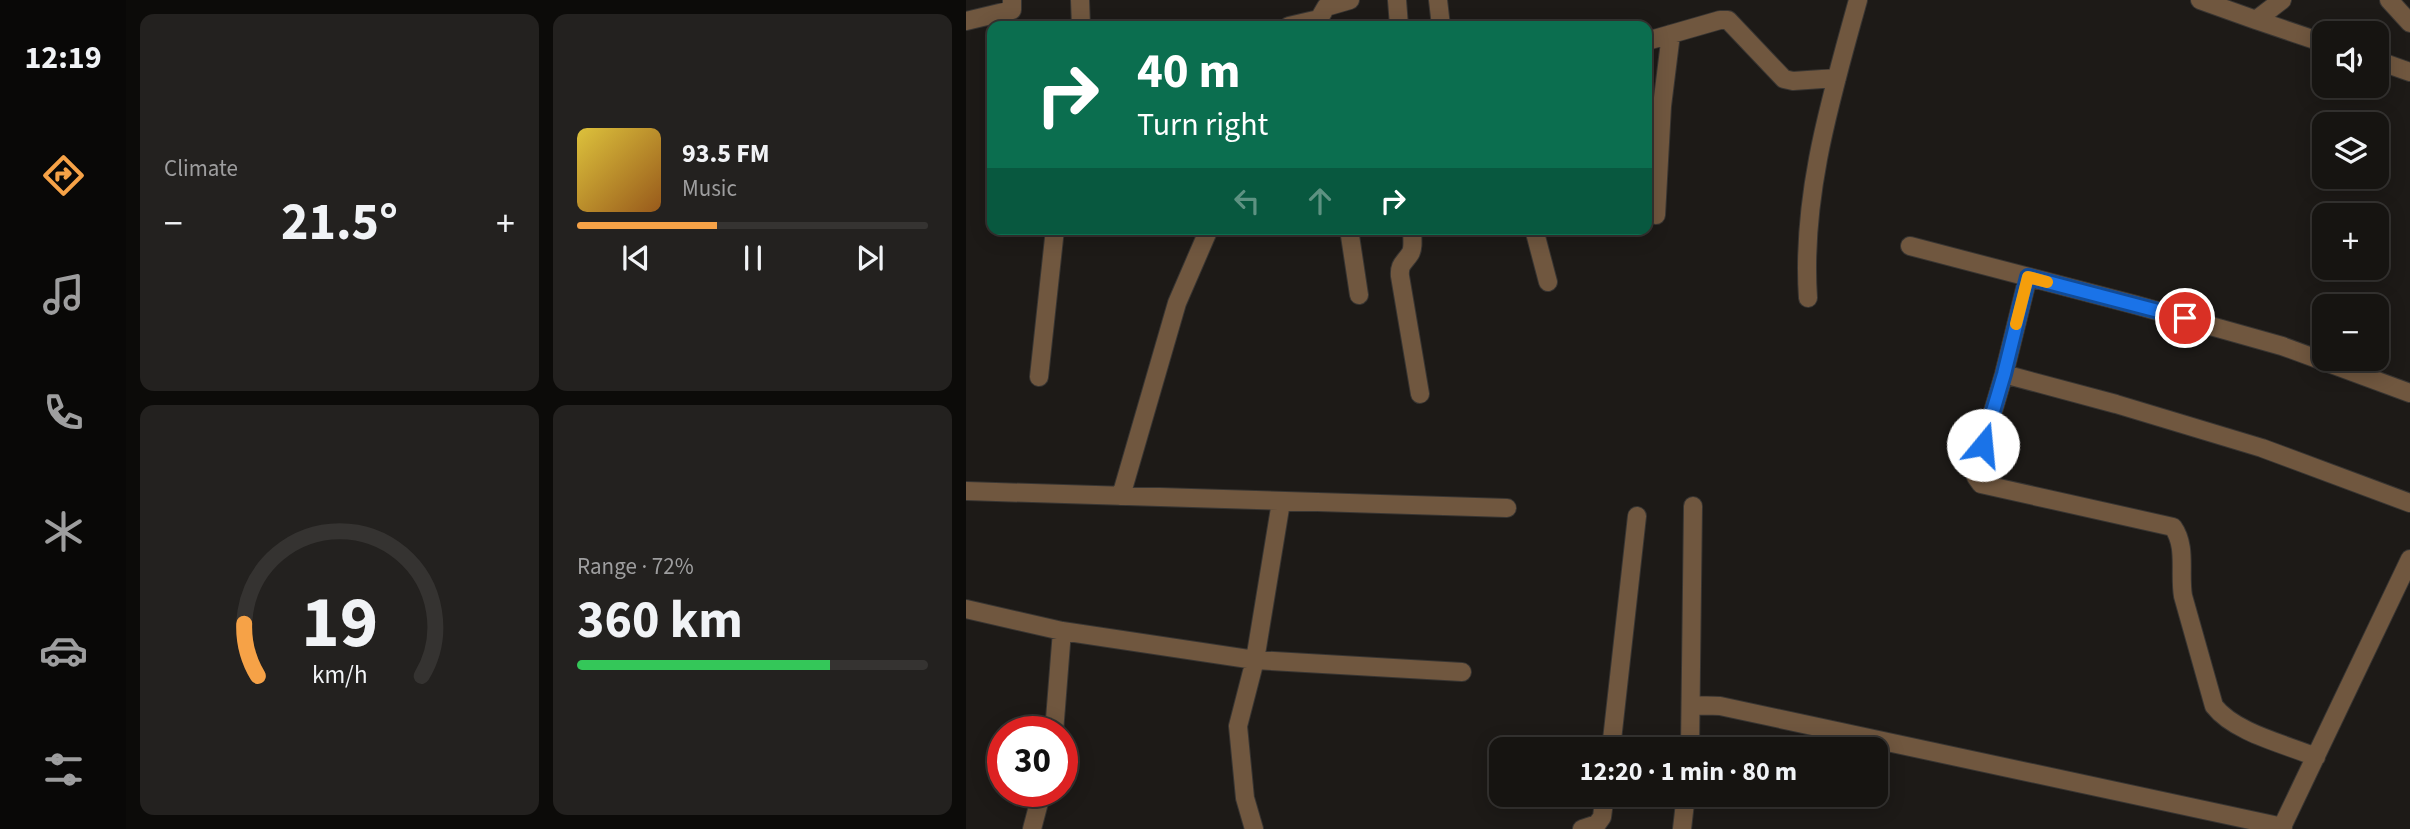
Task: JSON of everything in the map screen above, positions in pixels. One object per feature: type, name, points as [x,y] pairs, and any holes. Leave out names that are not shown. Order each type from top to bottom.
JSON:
[{"type":"street","points":[[966,21],[1013,10],[1012,0]]},
{"type":"street","points":[[1080,0],[1081,21]]},
{"type":"street","points":[[1320,21],[1326,7],[1350,0]]},
{"type":"street","points":[[1397,0],[1399,21]]},
{"type":"street","points":[[1438,0],[1440,21]]},
{"type":"street","points":[[1808,298],[1805,257],[1812,186],[1823,131],[1857,0]]},
{"type":"street","points":[[2200,0],[2312,39]]},
{"type":"street","points":[[2256,20],[2282,0]]},
{"type":"street","points":[[2389,0],[2410,23]]},
{"type":"street","points":[[1652,40],[1728,20],[1784,79],[1793,81],[1837,78]]},
{"type":"street","points":[[1656,215],[1661,116],[1671,34]]},
{"type":"street","points":[[2389,65],[2410,72]]},
{"type":"street","points":[[1039,377],[1054,235]]},
{"type":"street","points":[[1121,496],[1177,303],[1206,235]]},
{"type":"street","points":[[1350,235],[1359,295]]},
{"type":"street","points":[[1412,235],[1413,245],[1409,255],[1399,267],[1420,394]]},
{"type":"street","points":[[1536,235],[1548,282]]},
{"type":"street","points":[[1910,246],[2282,346],[2410,393]]},
{"type":"street","points":[[2028,277],[1976,477],[1981,484],[2173,527],[2180,537],[2180,582],[2183,596],[2214,706],[2222,717],[2236,725],[2316,757]]},
{"type":"street","points":[[2004,374],[2262,447],[2410,503]]},
{"type":"street","points":[[966,491],[1507,508]]},
{"type":"street","points":[[1254,829],[1245,798],[1238,726],[1255,660],[1281,502]]},
{"type":"street","points":[[1691,737],[1693,506]]},
{"type":"street","points":[[1612,737],[1636,516]]},
{"type":"street","points":[[1692,705],[1720,706],[2282,828],[2410,559]]},
{"type":"street","points":[[966,609],[1062,631],[1255,660],[1462,672]]},
{"type":"street","points":[[1055,716],[1062,631]]},
{"type":"street","points":[[1032,829],[1038,807]]},
{"type":"street","points":[[1582,829],[1597,824],[1602,817],[1603,807]]},
{"type":"street","points":[[1682,829],[1685,807]]},
{"type":"slow traffic","points":[[2016,324],[2028,277],[2047,282]]},
{"type":"route","points":[[1983,445],[2028,277],[2185,318]]}]
